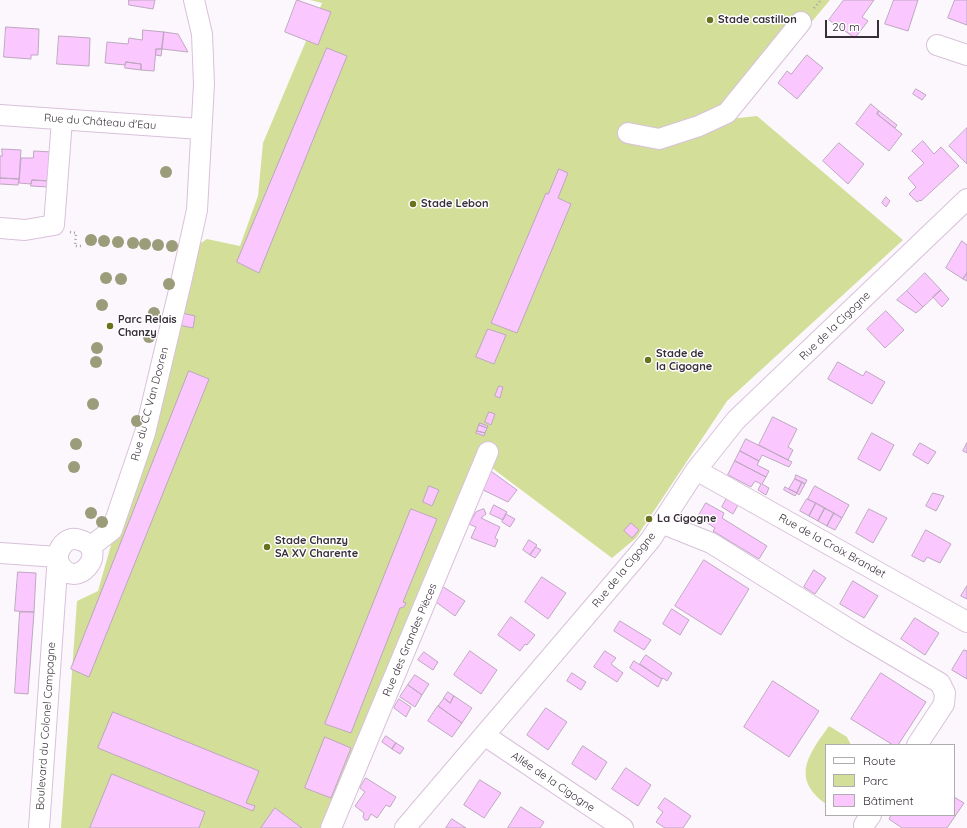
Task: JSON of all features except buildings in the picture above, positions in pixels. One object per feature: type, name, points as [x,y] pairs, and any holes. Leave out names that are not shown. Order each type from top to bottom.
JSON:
[{"type":"street","name":"Rue du CC Van Dooren","points":[[90,548],[112,530],[145,433],[197,210],[204,84],[202,34],[194,0]]},
{"type":"street","points":[[628,133],[659,139],[698,126],[726,113],[801,22]]},
{"type":"street","points":[[937,45],[967,55]]},
{"type":"street","name":"Rue du Château d'Eau","points":[[0,115],[201,129]]},
{"type":"street","points":[[0,228],[25,230],[54,225],[62,120]]},
{"type":"street","name":"Rue de la Cigogne","points":[[405,828],[651,539],[696,470],[736,420],[967,199]]},
{"type":"street","name":"Rue des Grandes Pièces","points":[[331,828],[488,452]]},
{"type":"street","name":"Rue de la Croix Brandet","points":[[696,470],[967,622]]},
{"type":"street","points":[[661,523],[711,543],[852,631],[940,683],[945,693],[944,704],[918,744]]},
{"type":"street","points":[[72,539],[84,541],[90,548],[93,555],[90,566],[81,573],[75,574],[65,570],[58,559],[59,549],[62,544],[72,539]]},
{"type":"street","points":[[0,553],[58,559]]},
{"type":"street","name":"Boulevard du Colonel Campagne","points":[[39,828],[58,559]]},
{"type":"street","name":"Boulevard du Colonel Campagne","points":[[54,623],[61,602],[75,574]]},
{"type":"street","name":"Allée de la Cigogne","points":[[484,735],[623,828]]},
{"type":"green space","points":[[310,0],[830,0],[730,119],[757,116],[903,240],[727,401],[636,538],[612,558],[480,459],[324,828],[61,828],[77,601],[98,591],[195,247],[207,239],[240,246],[258,196],[263,143],[322,3]]},
{"type":"green space","points":[[829,726],[847,737],[850,744],[825,744],[825,803],[808,785],[806,775],[806,766],[815,746]]},
{"type":"place","name":"Stade castillon","points":[[710,20]]},
{"type":"place","name":"Stade Lebon","points":[[413,204]]},
{"type":"place","name":"Parc Relais Chanzy","points":[[110,326]]},
{"type":"place","name":"Stade de la Cigogne","points":[[648,360]]},
{"type":"place","name":"La Cigogne","points":[[649,519]]},
{"type":"place","name":"Stade Chanzy SA XV Charente","points":[[267,547]]}]
